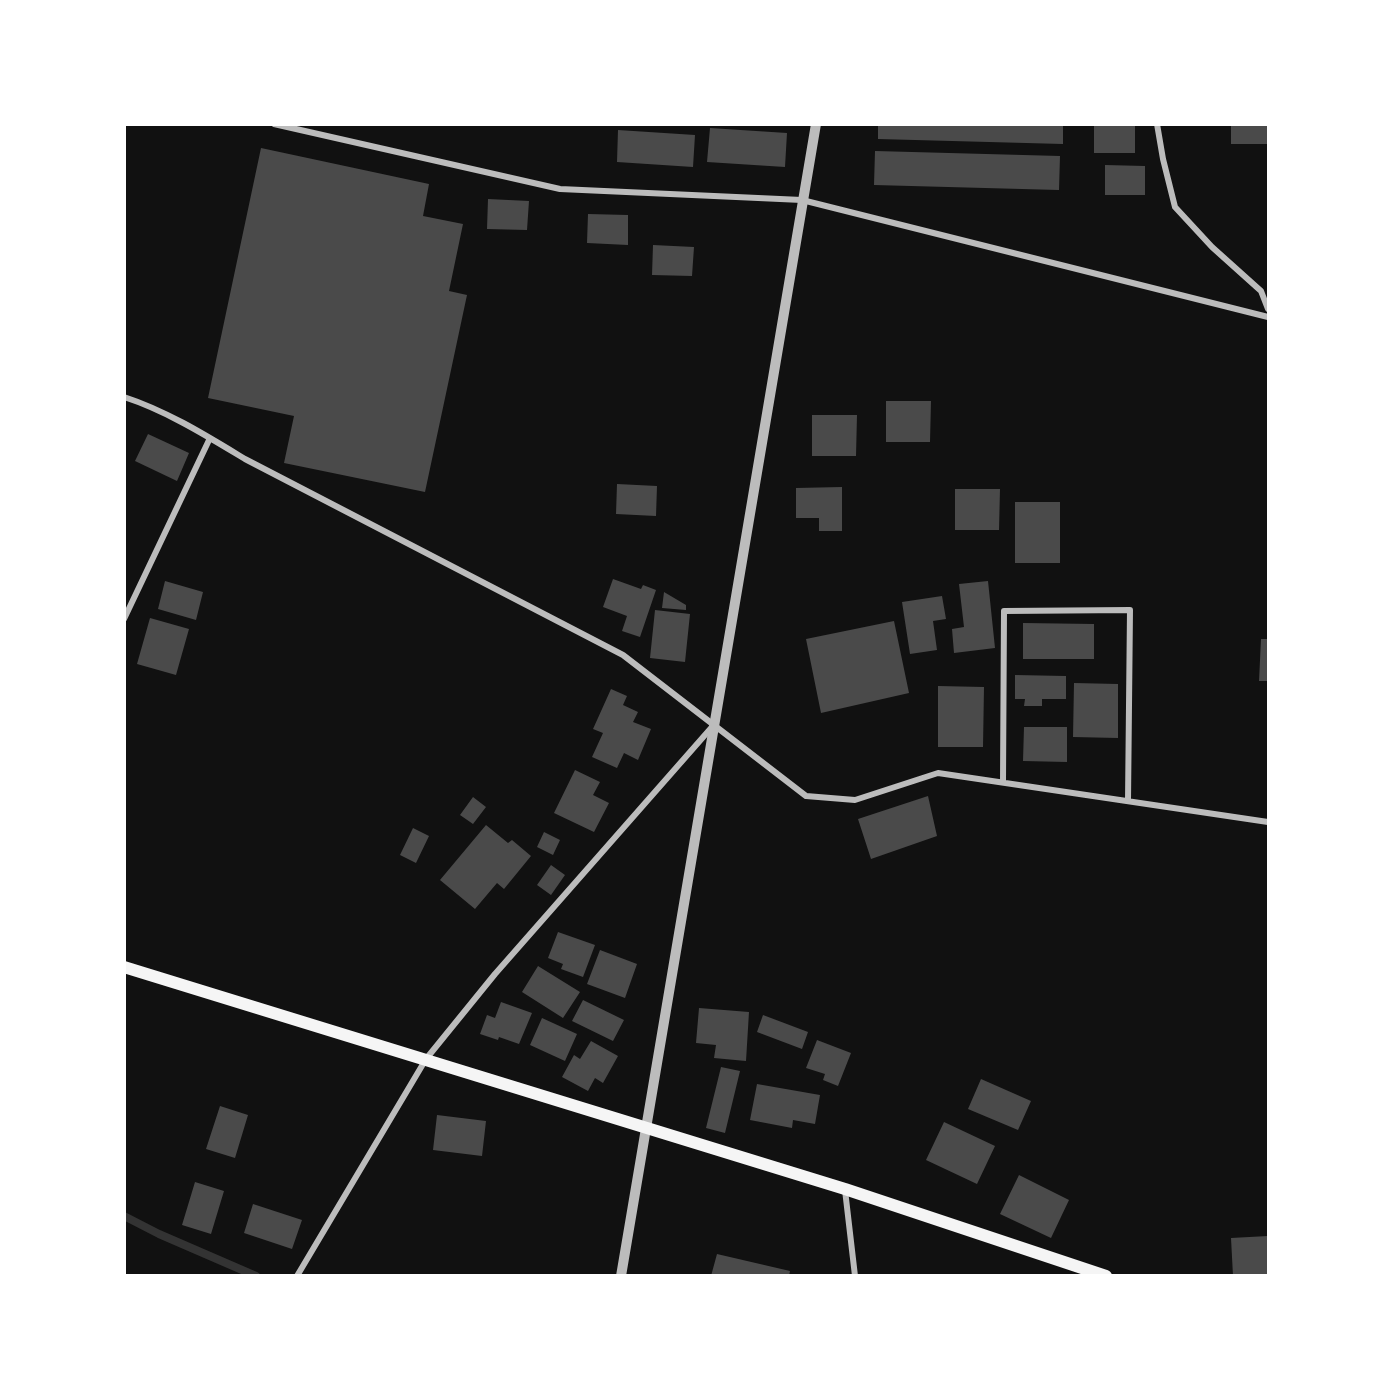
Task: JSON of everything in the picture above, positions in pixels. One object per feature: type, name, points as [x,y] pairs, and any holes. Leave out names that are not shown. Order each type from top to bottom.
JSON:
[{"type":"main road","points":[[124,967],[845,1189],[1106,1275]]},
{"type":"street","points":[[274,124],[560,189],[802,200],[1269,317]]},
{"type":"street","points":[[621,1275],[644,1128],[816,124]]},
{"type":"street","points":[[1157,124],[1175,207],[1212,247],[1261,291],[1269,309]]},
{"type":"street","points":[[124,397],[142,403],[210,438],[245,459],[623,655],[806,796],[855,800],[938,773],[1269,822]]},
{"type":"street","points":[[124,619],[210,438]]},
{"type":"street","points":[[1003,782],[1004,611],[1130,610],[1128,801]]},
{"type":"street","points":[[297,1275],[426,1059],[495,974],[714,725]]},
{"type":"street","points":[[845,1189],[855,1275]]},
{"type":"building","points":[[878,124],[1063,124],[1063,144],[878,139]]},
{"type":"building","points":[[1094,124],[1135,124],[1135,153],[1094,153]]},
{"type":"building","points":[[1231,124],[1268,124],[1268,144],[1231,144]]},
{"type":"building","points":[[710,128],[787,133],[785,167],[707,162]]},
{"type":"building","points":[[618,130],[695,135],[693,167],[617,162]]},
{"type":"building","points":[[261,148],[429,184],[423,216],[463,224],[449,291],[467,295],[425,492],[284,463],[294,416],[208,398]]},
{"type":"building","points":[[875,151],[1060,156],[1059,190],[874,185]]},
{"type":"building","points":[[1105,165],[1145,166],[1145,195],[1105,195]]},
{"type":"building","points":[[488,199],[529,201],[527,230],[487,229]]},
{"type":"building","points":[[588,214],[628,215],[628,245],[587,243]]},
{"type":"building","points":[[653,245],[694,247],[692,276],[652,275]]},
{"type":"building","points":[[886,401],[931,401],[930,442],[886,442]]},
{"type":"building","points":[[812,415],[857,415],[856,456],[812,456]]},
{"type":"building","points":[[148,434],[189,453],[177,481],[135,461]]},
{"type":"building","points":[[617,484],[657,486],[656,516],[616,514]]},
{"type":"building","points":[[842,487],[842,531],[819,531],[819,518],[796,518],[796,488]]},
{"type":"building","points":[[955,489],[1000,489],[999,530],[955,530]]},
{"type":"building","points":[[1015,502],[1060,502],[1060,563],[1015,563]]},
{"type":"building","points":[[613,579],[641,589],[643,585],[656,590],[640,637],[622,631],[627,616],[603,607]]},
{"type":"building","points":[[165,581],[203,592],[196,620],[158,609]]},
{"type":"building","points":[[988,581],[995,648],[954,653],[952,629],[964,627],[959,584]]},
{"type":"building","points":[[664,592],[686,605],[686,610],[662,608]]},
{"type":"building","points":[[942,596],[946,619],[933,621],[937,650],[910,654],[902,602]]},
{"type":"building","points":[[655,610],[690,614],[685,662],[650,658]]},
{"type":"building","points":[[150,618],[189,629],[176,675],[137,664]]},
{"type":"building","points":[[894,621],[909,693],[821,713],[806,639]]},
{"type":"building","points":[[1023,623],[1094,624],[1094,659],[1023,659]]},
{"type":"building","points":[[1261,639],[1268,639],[1268,681],[1259,681]]},
{"type":"building","points":[[1015,675],[1066,676],[1066,699],[1042,699],[1042,706],[1024,706],[1025,699],[1015,699]]},
{"type":"building","points":[[1074,683],[1118,684],[1118,738],[1073,737]]},
{"type":"building","points":[[938,686],[984,687],[983,747],[938,747]]},
{"type":"building","points":[[611,689],[627,696],[623,705],[638,712],[633,722],[651,729],[638,760],[624,753],[617,768],[592,757],[603,733],[593,729]]},
{"type":"building","points":[[1024,727],[1067,727],[1067,762],[1023,761]]},
{"type":"building","points":[[575,770],[600,782],[593,795],[609,803],[594,832],[554,813]]},
{"type":"building","points":[[928,796],[937,836],[871,859],[858,819]]},
{"type":"building","points":[[473,797],[486,807],[473,824],[460,815]]},
{"type":"building","points":[[486,825],[508,843],[512,840],[531,856],[504,889],[497,883],[475,909],[440,880]]},
{"type":"building","points":[[413,828],[429,836],[416,863],[400,855]]},
{"type":"building","points":[[544,832],[560,840],[553,855],[537,847]]},
{"type":"building","points":[[551,865],[565,875],[551,895],[537,885]]},
{"type":"building","points":[[558,932],[595,945],[583,977],[561,969],[563,964],[548,958]]},
{"type":"building","points":[[600,950],[637,964],[625,998],[587,984]]},
{"type":"building","points":[[538,966],[580,992],[563,1018],[522,992]]},
{"type":"building","points":[[583,1000],[624,1020],[613,1041],[572,1021]]},
{"type":"building","points":[[501,1002],[532,1013],[519,1044],[499,1037],[498,1040],[480,1034],[487,1015],[495,1018]]},
{"type":"building","points":[[699,1008],[749,1012],[746,1061],[714,1058],[716,1045],[696,1043]]},
{"type":"building","points":[[763,1015],[808,1032],[802,1049],[757,1032]]},
{"type":"building","points":[[542,1018],[577,1034],[565,1061],[530,1045]]},
{"type":"building","points":[[817,1040],[851,1053],[838,1086],[823,1080],[825,1074],[806,1068]]},
{"type":"building","points":[[591,1041],[618,1056],[603,1083],[595,1078],[588,1091],[562,1077],[574,1055],[580,1059]]},
{"type":"building","points":[[721,1067],[740,1071],[725,1133],[706,1128]]},
{"type":"building","points":[[981,1079],[1031,1101],[1018,1130],[968,1109]]},
{"type":"building","points":[[757,1084],[820,1095],[815,1124],[793,1120],[792,1128],[750,1120]]},
{"type":"building","points":[[220,1106],[248,1115],[235,1158],[206,1149]]},
{"type":"building","points":[[437,1115],[486,1121],[482,1156],[433,1150]]},
{"type":"building","points":[[944,1122],[995,1146],[977,1184],[926,1160]]},
{"type":"building","points":[[1019,1175],[1069,1200],[1051,1238],[1000,1214]]},
{"type":"building","points":[[195,1182],[224,1191],[211,1234],[182,1225]]},
{"type":"building","points":[[253,1204],[302,1220],[292,1249],[244,1233]]},
{"type":"building","points":[[1268,1236],[1268,1276],[1233,1276],[1231,1238]]},
{"type":"building","points":[[717,1254],[790,1271],[789,1276],[711,1276]]},
{"type":"waterway","points":[[124,1216],[159,1234],[256,1276]]}]
